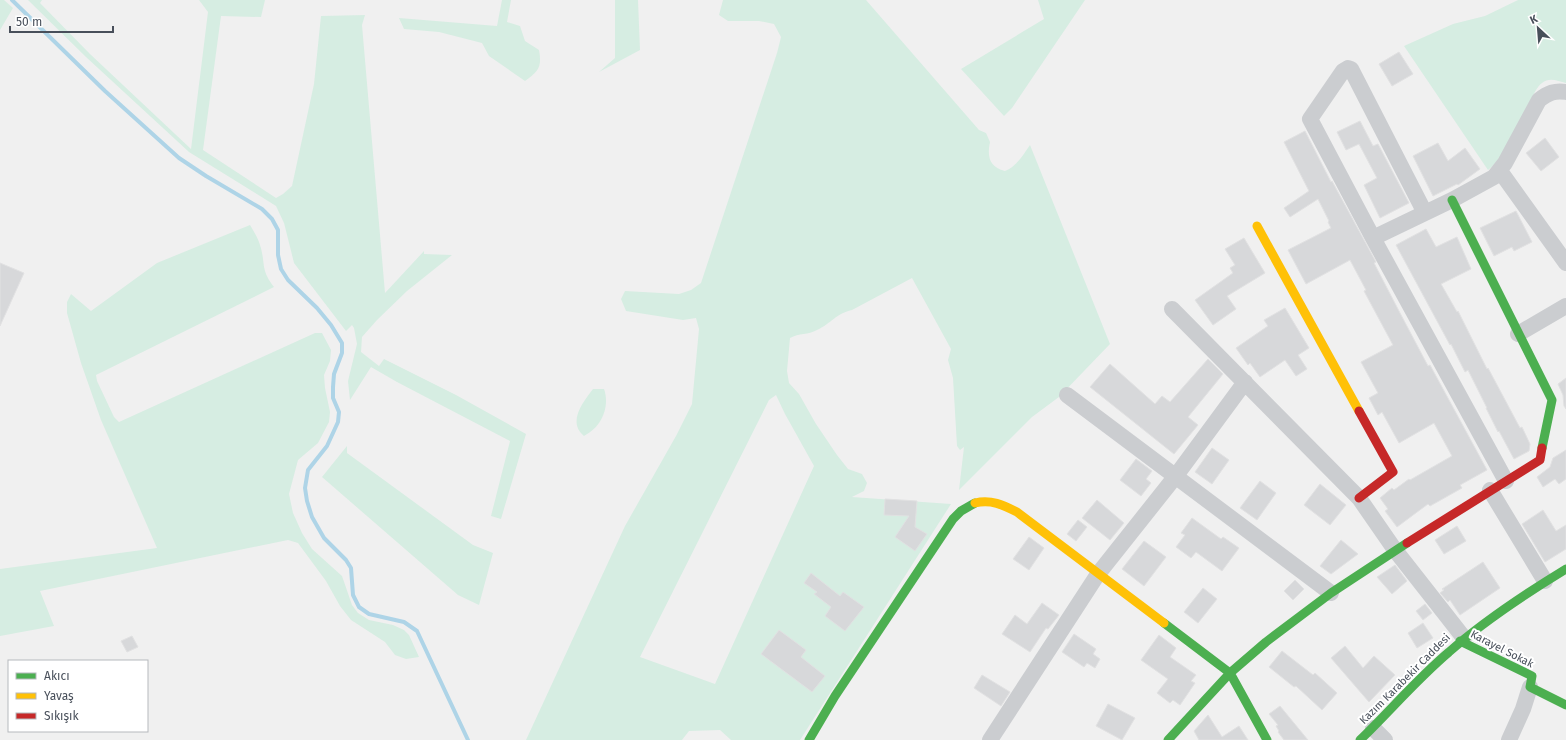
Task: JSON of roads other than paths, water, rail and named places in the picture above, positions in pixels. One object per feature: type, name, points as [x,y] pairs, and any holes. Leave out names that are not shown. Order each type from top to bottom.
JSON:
[{"type":"street","points":[[1425,213],[1351,69],[1348,68],[1340,75],[1310,119],[1373,238],[1506,481]]},
{"type":"street","points":[[1373,238],[1486,182],[1500,171],[1539,100],[1546,94],[1556,91],[1566,92]]},
{"type":"street","points":[[1500,171],[1566,263]]},
{"type":"street","points":[[1168,740],[1230,673],[1266,642],[1331,593],[1395,550],[1540,460],[1552,400],[1452,200]]},
{"type":"street","points":[[1257,226],[1392,472],[1359,498]]},
{"type":"street","points":[[1518,334],[1566,306]]},
{"type":"street","points":[[1172,310],[1359,498],[1395,550],[1462,640]]},
{"type":"street","points":[[990,740],[1098,574],[1175,477],[1245,382]]},
{"type":"street","points":[[1067,395],[1331,593]]},
{"type":"street","points":[[1490,490],[1545,581]]},
{"type":"street","points":[[809,740],[835,696],[953,519],[961,510],[974,502],[988,501],[1002,504],[1017,512],[1230,673],[1267,740]]},
{"type":"street","name":"Kazım Karabekir Caddesi","points":[[1360,740],[1432,666],[1462,640],[1497,612],[1566,569]]},
{"type":"street","name":"Karayel Sokak","points":[[1462,640],[1532,676],[1530,686],[1566,705]]},
{"type":"street","points":[[1509,740],[1523,709],[1530,686]]},
{"type":"street","points":[[1373,728],[1385,740]]},
{"type":"waterway","points":[[12,0],[105,91],[179,158],[206,176],[262,209],[272,219],[278,230],[278,255],[281,269],[288,280],[317,308],[331,325],[342,343],[342,353],[334,374],[333,387],[333,398],[339,412],[338,422],[327,446],[308,470],[305,488],[312,517],[324,538],[346,560],[351,568],[353,595],[359,607],[369,614],[404,622],[417,631],[468,740]]}]
